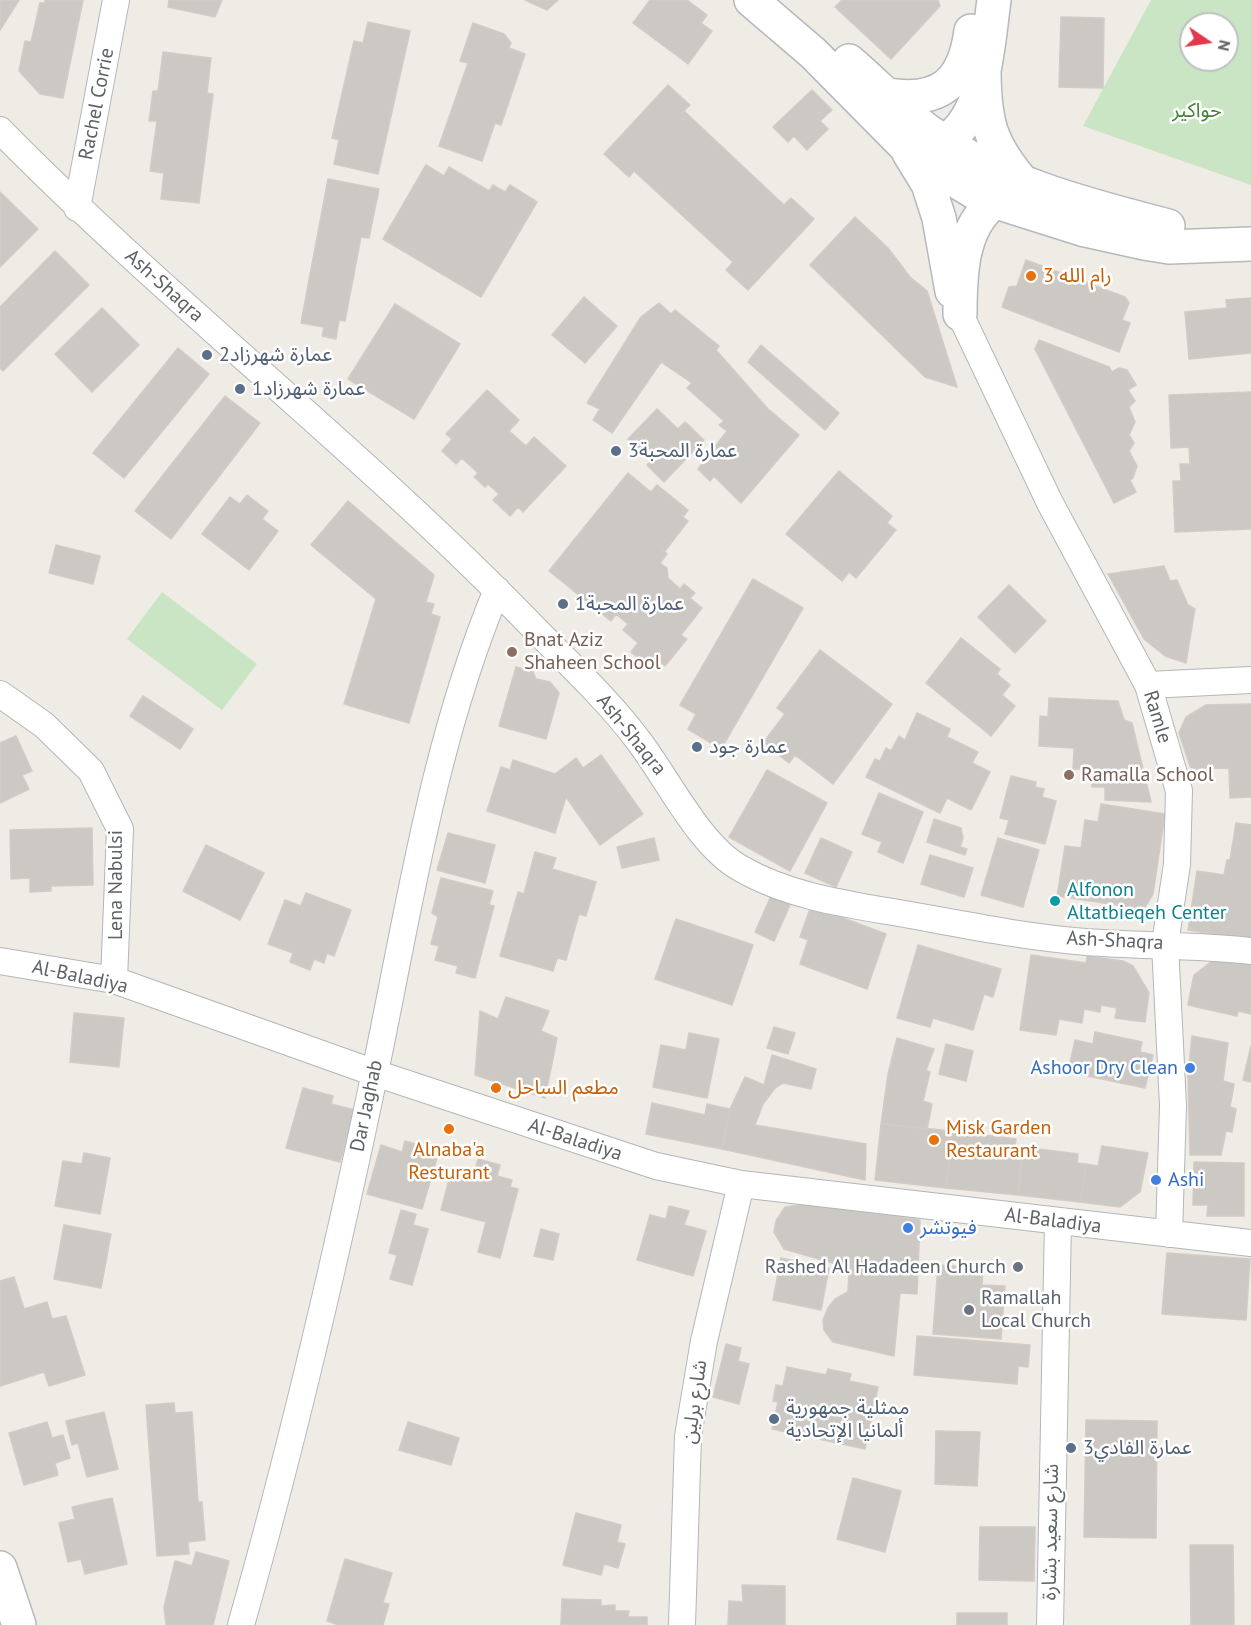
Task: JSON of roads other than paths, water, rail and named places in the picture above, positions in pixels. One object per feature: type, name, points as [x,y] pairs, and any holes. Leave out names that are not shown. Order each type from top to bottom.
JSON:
[{"type":"main road","points":[[751,0],[813,53],[903,144],[941,172],[994,201],[1085,230],[1144,243],[1169,247],[1244,244]]},
{"type":"main road","points":[[780,0],[927,130],[1025,185],[1077,203],[1244,244]]},
{"type":"main road","points":[[888,95],[913,98],[924,95],[950,82],[961,72],[968,56],[976,0]]},
{"type":"main road","points":[[903,144],[924,145],[945,141],[959,128],[974,107],[984,69],[994,0]]},
{"type":"main road","points":[[984,69],[985,111],[990,131],[998,150],[1025,185]]},
{"type":"main road","points":[[903,144],[928,184],[939,218],[949,284],[960,314]]},
{"type":"main road","points":[[960,314],[960,280],[973,227],[979,215],[994,201],[1008,197],[1025,185]]},
{"type":"main road","points":[[0,1568],[19,1625]]},
{"type":"street","name":"Rachel Corrie","points":[[76,208],[117,0]]},
{"type":"street","name":"Ash-Shaqra","points":[[0,130],[76,208],[402,500],[497,590],[606,702],[662,772],[711,846],[738,867],[773,884],[813,896],[1006,932],[1086,942],[1166,944],[1251,951]]},
{"type":"street","name":"Ramle","points":[[960,314],[1050,502],[1149,686],[1179,791],[1177,864],[1166,944],[1173,1106],[1169,1234]]},
{"type":"street","name":"Dar Jaghab","points":[[241,1625],[297,1421],[375,1073],[424,829],[475,641],[497,590]]},
{"type":"street","points":[[1149,686],[1251,680]]},
{"type":"street","name":"Lena Nabulsi","points":[[0,694],[44,725],[91,771],[107,798],[120,829],[114,980]]},
{"type":"street","name":"Al-Baladiya","points":[[0,961],[114,980],[375,1073],[656,1166],[741,1184],[1169,1234]]},
{"type":"street","name":"شارع برلين","points":[[682,1625],[688,1436],[704,1341],[741,1184]]},
{"type":"street","name":"شارع سعيد بشارة","points":[[1050,1625],[1058,1222]]},
{"type":"street","points":[[1169,1234],[1251,1244]]},
{"type":"place","name":"3 رام الله","points":[[1031,276]]},
{"type":"place","name":"عمارة شهرزاد2","points":[[207,355]]},
{"type":"place","name":"عمارة شهرزاد1","points":[[240,389]]},
{"type":"place","name":"عمارة المحبة3","points":[[616,451]]},
{"type":"place","name":"عمارة المحبة1","points":[[563,604]]},
{"type":"place","name":"Bnat Aziz Shaheen School","points":[[512,652]]},
{"type":"place","name":"عمارة جود","points":[[697,747]]},
{"type":"place","name":"Ramalla School","points":[[1069,775]]},
{"type":"place","name":"Alfonon Altatbieqeh Center","points":[[1055,901]]},
{"type":"place","name":"Ashoor Dry Clean","points":[[1190,1068]]},
{"type":"place","name":"مطعم الساحل","points":[[496,1088]]},
{"type":"place","name":"Alnaba'a Resturant","points":[[449,1129]]},
{"type":"place","name":"Misk Garden Restaurant","points":[[934,1140]]},
{"type":"place","name":"Ashi","points":[[1156,1180]]},
{"type":"place","name":"فيوتشر","points":[[908,1228]]},
{"type":"place","name":"Rashed Al Hadadeen Church","points":[[1018,1267]]},
{"type":"place","name":"Ramallah Local Church","points":[[969,1310]]},
{"type":"place","name":"ممثلية جمهورية ألمانيا الإتحادية","points":[[774,1419]]},
{"type":"place","name":"عمارة الفادي3","points":[[1071,1448]]},
{"type":"park label","name":"حواكير","points":[[1197,111]]}]
